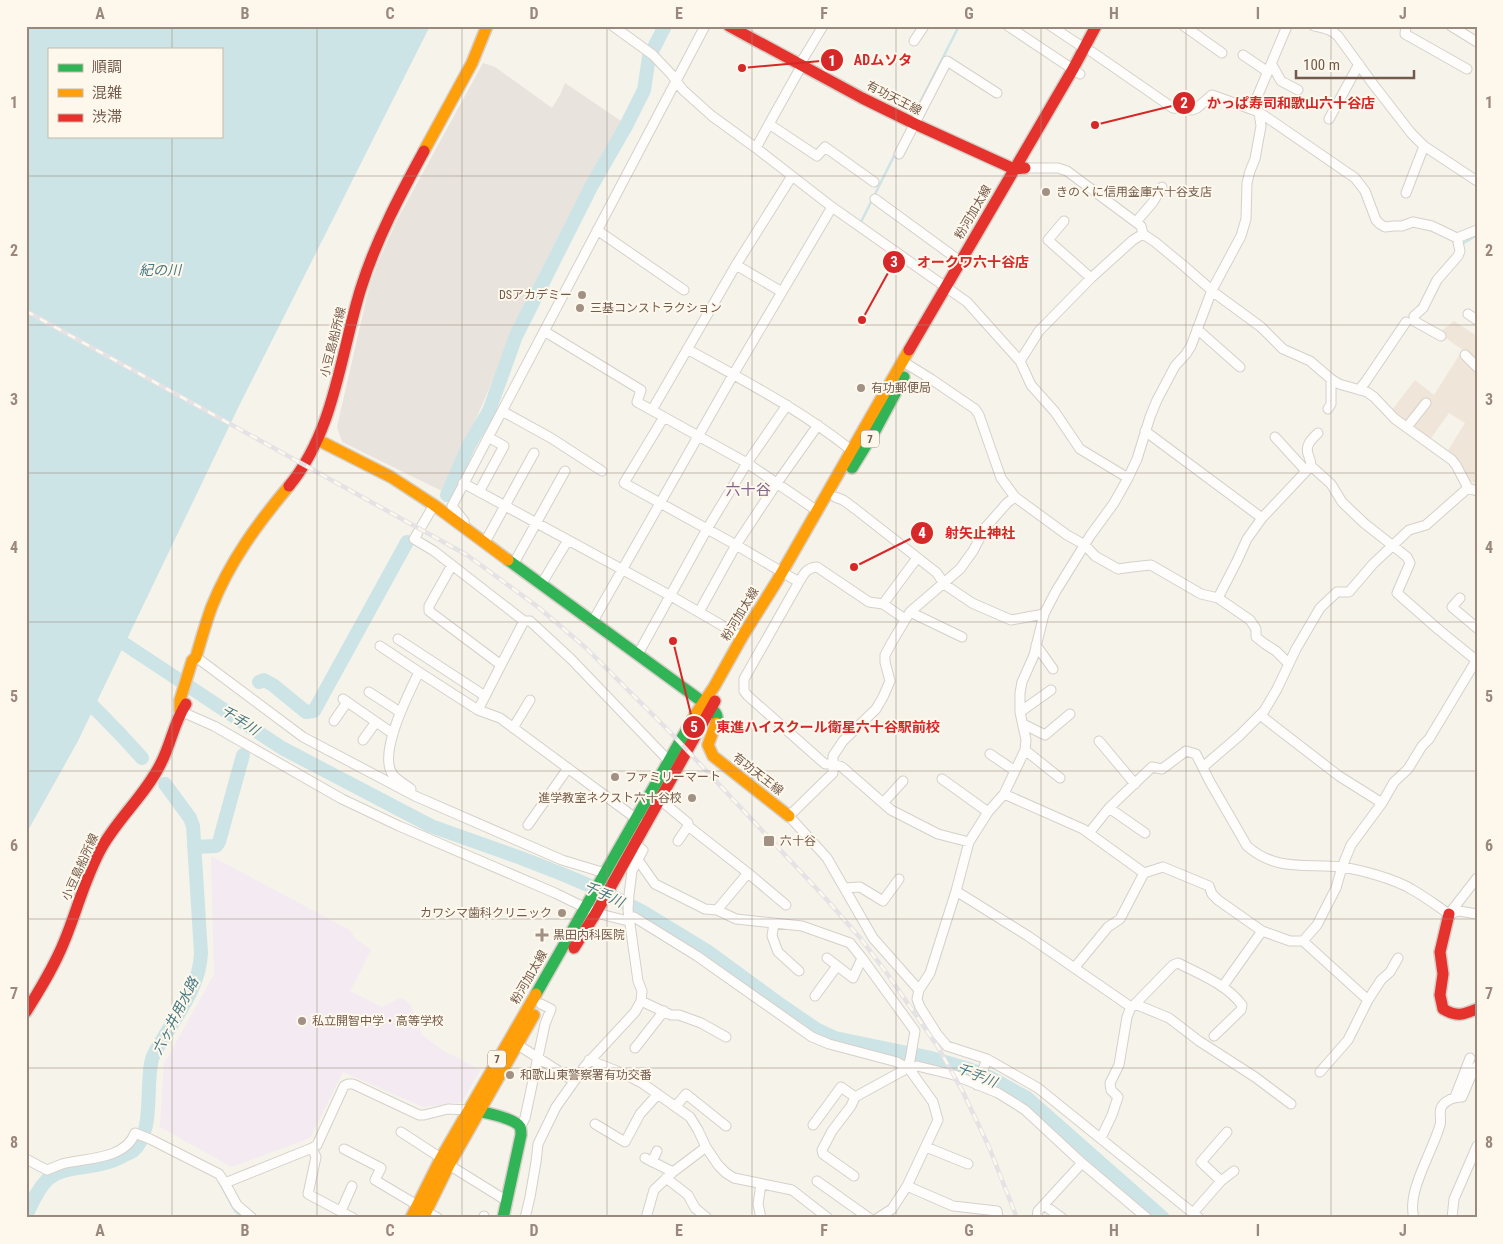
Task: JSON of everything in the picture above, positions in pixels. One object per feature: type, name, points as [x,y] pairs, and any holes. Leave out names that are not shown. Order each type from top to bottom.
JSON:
[{"type":"main road","name":"小豆島船所線","points":[[26,1012],[58,956],[102,848],[113,830],[151,781],[161,764],[170,743],[212,606],[226,575],[243,546],[298,475],[318,440],[327,418],[360,290],[372,254],[418,162],[472,63],[487,26]]},
{"type":"main road","name":"有功天王線","points":[[728,26],[914,124],[1019,168]]},
{"type":"main road","name":"粉河加太線","points":[[1088,50],[1096,26]]},
{"type":"main road","name":"粉河加太線","points":[[474,1111],[518,1045],[607,877],[641,821],[659,800],[742,637],[790,577],[816,510],[851,450],[906,364],[1088,50],[1107,26]]},
{"type":"main road","name":"粉河加太線","points":[[949,290],[960,261],[1019,168]]},
{"type":"main road","name":"粉河加太線","points":[[607,877],[634,843],[641,821],[668,760],[694,716],[708,706],[790,577],[876,429],[906,364]]},
{"type":"main road","points":[[318,440],[391,477],[465,526],[708,706]]},
{"type":"main road","name":"有功天王線","points":[[708,706],[717,714],[718,718],[708,744],[713,756],[789,816]]},
{"type":"main road","name":"粉河加太線","points":[[411,1218],[422,1211],[445,1162],[592,908]]},
{"type":"main road","points":[[1449,914],[1440,952],[1443,974],[1440,995],[1443,1008],[1453,1016],[1477,1009]]},
{"type":"main road","points":[[474,1111],[516,1124],[521,1132],[503,1218]]},
{"type":"street","points":[[613,26],[650,53],[683,90],[712,116],[832,207],[967,302],[1020,361],[1031,385],[1055,412],[1080,450],[1128,478]]},
{"type":"street","points":[[465,526],[464,521],[452,506],[463,483],[705,26]]},
{"type":"street","points":[[756,148],[823,26]]},
{"type":"street","points":[[914,40],[924,26]]},
{"type":"street","points":[[1008,26],[1076,72]]},
{"type":"street","points":[[1051,26],[1173,108],[1192,110],[1212,95],[1259,112],[1355,178],[1365,191],[1376,220],[1385,227],[1402,226],[1413,222],[1432,226],[1457,238],[1477,230]]},
{"type":"street","points":[[1184,26],[1222,53]]},
{"type":"street","points":[[1234,1172],[1221,1181],[1196,1216],[1038,1088],[986,1062],[947,1046],[936,1034],[917,999],[919,990],[930,973],[956,891],[969,842],[988,812],[1004,794],[1025,750],[1026,740],[1020,712],[1020,693],[1034,655],[1044,614],[1056,591],[1114,503],[1128,478],[1137,459],[1157,400],[1175,366],[1191,346],[1212,290],[1241,236],[1244,226],[1247,183],[1255,159],[1261,126],[1255,102],[1287,26]]},
{"type":"street","points":[[1314,26],[1334,32],[1411,133],[1424,146],[1477,181]]},
{"type":"street","points":[[1406,26],[1405,34],[1467,69]]},
{"type":"street","points":[[1451,26],[1477,42]]},
{"type":"street","points":[[1243,55],[1270,69],[1282,81],[1298,90]]},
{"type":"street","points":[[899,154],[947,61],[997,93]]},
{"type":"street","points":[[1329,119],[1358,64]]},
{"type":"street","points":[[769,124],[817,156],[825,147],[874,182]]},
{"type":"street","points":[[1406,193],[1424,146]]},
{"type":"street","points":[[1019,168],[1058,168],[1068,171],[1142,226],[1143,234],[1170,254],[1216,294],[1261,327],[1283,349],[1310,360],[1339,384],[1374,397],[1395,419],[1452,460],[1472,490],[1426,525],[1409,530],[1373,564],[1349,592],[1337,592],[1320,608],[1277,689],[1260,715],[1203,767]]},
{"type":"street","points":[[652,410],[736,265],[792,176]]},
{"type":"street","points":[[1136,222],[1153,202],[1162,187]]},
{"type":"street","points":[[875,199],[960,261]]},
{"type":"street","points":[[593,621],[733,375],[832,207]]},
{"type":"street","points":[[1064,222],[1048,240],[1091,278]]},
{"type":"street","points":[[597,230],[684,290]]},
{"type":"street","points":[[1020,361],[1039,331],[1091,278],[1133,240],[1143,234]]},
{"type":"street","points":[[1441,336],[1414,321],[1414,316],[1423,308],[1437,280],[1458,256],[1460,251],[1457,238]]},
{"type":"street","points":[[736,265],[782,292]]},
{"type":"street","points":[[1468,314],[1477,320]]},
{"type":"street","points":[[1359,390],[1406,322]]},
{"type":"street","points":[[1197,329],[1240,367]]},
{"type":"street","points":[[544,331],[642,390],[637,402],[747,463],[816,510]]},
{"type":"street","points":[[687,349],[818,425],[851,450]]},
{"type":"street","points":[[1465,355],[1477,367]]},
{"type":"street","points":[[906,364],[946,389],[980,415],[1001,478],[1015,497],[1067,535],[1085,545],[1095,556],[1118,570],[1151,565],[1202,594],[1218,598],[1250,620],[1256,629],[1256,637],[1276,651],[1289,664]]},
{"type":"street","points":[[1328,409],[1331,404],[1331,379]]},
{"type":"street","points":[[1407,427],[1426,404]]},
{"type":"street","points":[[638,654],[707,529],[747,463],[787,406]]},
{"type":"street","points":[[502,411],[551,438],[602,471]]},
{"type":"street","points":[[664,417],[624,483],[790,577]]},
{"type":"street","points":[[700,612],[736,545],[818,425]]},
{"type":"street","points":[[1145,431],[1262,518]]},
{"type":"street","points":[[1218,598],[1246,539],[1262,518],[1309,468],[1311,462],[1307,451],[1308,444],[1318,433]]},
{"type":"street","points":[[479,492],[504,446],[488,437]]},
{"type":"street","points":[[1075,967],[1108,927],[1120,919],[1144,873],[1163,867],[1209,886],[1212,894],[1218,900],[1262,931],[1290,942],[1303,941],[1317,926],[1336,888],[1351,845],[1382,803],[1394,782],[1408,769],[1422,746],[1429,739],[1476,659],[1397,593],[1410,563],[1407,557],[1364,523],[1342,502],[1331,484],[1309,468],[1275,437]]},
{"type":"street","points":[[485,542],[534,453]]},
{"type":"street","points":[[514,563],[565,471]]},
{"type":"street","points":[[463,483],[700,612],[742,637]]},
{"type":"street","points":[[835,497],[848,504],[937,573],[944,584],[972,603],[1011,620],[1044,614]]},
{"type":"street","points":[[919,990],[873,938],[827,858],[789,816],[832,773],[833,756],[842,741],[876,709],[890,682],[885,662],[886,655],[908,615],[960,569],[973,551],[985,528],[1007,503],[1015,497]]},
{"type":"street","points":[[434,505],[414,539],[434,551],[524,621],[530,621],[571,660],[668,760]]},
{"type":"street","points":[[542,584],[568,540]]},
{"type":"street","points":[[883,604],[917,558]]},
{"type":"street","points":[[452,565],[429,606],[429,611],[501,665]]},
{"type":"street","points":[[962,637],[883,604],[869,602],[817,567],[811,568],[790,577],[744,679],[744,691],[824,764],[833,764],[842,768],[891,810],[936,833],[969,842]]},
{"type":"street","points":[[1460,598],[1452,607],[1477,628]]},
{"type":"street","points":[[478,710],[524,621]]},
{"type":"street","points":[[398,639],[485,696]]},
{"type":"street","points":[[1036,645],[1053,669]]},
{"type":"street","points":[[380,646],[478,710],[500,718],[641,821]]},
{"type":"street","points":[[196,661],[303,737],[427,801],[562,860],[607,877]]},
{"type":"street","points":[[419,672],[392,733],[389,764],[393,774],[427,801]]},
{"type":"street","points":[[1020,712],[1051,690]]},
{"type":"street","points":[[369,692],[400,712]]},
{"type":"street","points":[[513,728],[530,700]]},
{"type":"street","points":[[334,721],[345,701],[392,733]]},
{"type":"street","points":[[182,704],[214,726],[342,800],[434,842],[592,908],[624,920],[630,920],[634,917],[697,956],[812,1037],[829,1044],[909,1066],[917,1066],[954,1075],[998,1093],[1025,1110],[1082,1163],[1146,1218]]},
{"type":"street","points":[[1023,724],[1045,735],[1070,714]]},
{"type":"street","points":[[1260,715],[1339,776],[1382,803]]},
{"type":"street","points":[[363,740],[376,722]]},
{"type":"street","points":[[1099,741],[1135,784]]},
{"type":"street","points":[[1025,750],[1060,778]]},
{"type":"street","points":[[1089,833],[1109,808],[1152,767],[1162,769],[1186,751],[1196,754],[1247,846],[1256,854],[1268,860],[1304,866],[1342,867],[1399,883],[1411,888],[1449,914]]},
{"type":"street","points":[[990,754],[1015,771]]},
{"type":"street","points":[[528,825],[568,768]]},
{"type":"street","points":[[942,779],[988,812]]},
{"type":"street","points":[[883,803],[903,781]]},
{"type":"street","points":[[1004,794],[1083,829],[1144,873]]},
{"type":"street","points":[[659,800],[688,823],[688,826],[786,905]]},
{"type":"street","points":[[1109,808],[1145,833]]},
{"type":"street","points":[[678,841],[688,826]]},
{"type":"street","points":[[525,1218],[535,1171],[538,1144],[556,1107],[589,1060],[635,1012],[642,1000],[628,910],[632,871],[643,850],[634,843]]},
{"type":"street","points":[[638,860],[655,884],[705,908],[717,910],[736,919],[802,926],[850,943],[915,1031],[909,1066],[933,1102],[938,1120],[907,1186],[892,1209],[878,1218]]},
{"type":"street","points":[[717,910],[748,873]]},
{"type":"street","points":[[1449,914],[1477,878]]},
{"type":"street","points":[[844,888],[860,886],[883,901],[899,879]]},
{"type":"street","points":[[956,891],[1021,931],[1133,1005],[1169,1018],[1199,1041],[1291,1104]]},
{"type":"street","points":[[1449,914],[1459,911],[1477,914]]},
{"type":"street","points":[[774,924],[772,936],[778,952],[799,971]]},
{"type":"street","points":[[1223,986],[1262,931]]},
{"type":"street","points":[[1303,941],[1368,1000]]},
{"type":"street","points":[[827,958],[853,978],[862,958]]},
{"type":"street","points":[[1320,1072],[1348,1040],[1368,1000],[1381,980],[1390,972],[1398,958]]},
{"type":"street","points":[[1101,1138],[1118,1097],[1111,1090],[1110,1083],[1119,1065],[1127,1017],[1133,1005],[1172,965],[1178,963],[1223,986],[1242,1005],[1241,1010],[1214,1036]]},
{"type":"street","points":[[815,996],[837,966]]},
{"type":"street","points":[[642,1000],[671,1015],[679,1015],[700,1023],[726,1037]]},
{"type":"street","points":[[538,1144],[521,1132],[545,1024],[551,1009],[541,1004]]},
{"type":"street","points":[[635,1048],[664,1011]]},
{"type":"street","points":[[518,1045],[574,1081]]},
{"type":"street","points":[[1455,1097],[1470,1058]]},
{"type":"street","points":[[589,1060],[642,1083],[690,1117],[706,1147],[726,1174],[734,1178],[792,1190],[828,1218]]},
{"type":"street","points":[[977,1083],[986,1062]]},
{"type":"street","points":[[854,1176],[823,1154],[822,1150],[832,1131],[851,1106],[855,1096],[909,1066]]},
{"type":"street","points":[[1414,1218],[1412,1210],[1416,1186],[1440,1126],[1442,1106],[1448,1100],[1462,1097],[1477,1066]]},
{"type":"street","points":[[225,1183],[316,1145],[344,1086],[348,1084],[353,1084],[419,1115],[448,1109],[474,1111]]},
{"type":"street","points":[[813,1125],[842,1087],[855,1096]]},
{"type":"street","points":[[595,1124],[625,1142],[640,1114],[658,1094]]},
{"type":"street","points":[[676,1106],[686,1094],[726,1126]]},
{"type":"street","points":[[401,1132],[507,1201]]},
{"type":"street","points":[[1221,1181],[1201,1162],[1226,1132]]},
{"type":"street","points":[[26,1159],[47,1170],[60,1165],[110,1154],[127,1146],[135,1133],[215,1172],[225,1183],[237,1205],[252,1218]]},
{"type":"street","points":[[926,1146],[968,1164]]},
{"type":"street","points":[[1452,1218],[1454,1199],[1477,1146]]},
{"type":"street","points":[[646,1218],[654,1190],[669,1175],[706,1147]]},
{"type":"street","points":[[312,1148],[316,1157],[308,1194],[353,1218]]},
{"type":"street","points":[[344,1148],[381,1168],[375,1180],[422,1211],[438,1218]]},
{"type":"street","points":[[657,1151],[648,1160],[669,1175],[688,1195],[695,1208],[703,1217]]},
{"type":"street","points":[[1037,1218],[1038,1212],[1082,1163]]},
{"type":"street","points":[[818,1181],[869,1218]]},
{"type":"street","points":[[760,1184],[758,1204],[760,1218]]},
{"type":"street","points":[[341,1211],[352,1186]]},
{"type":"street","points":[[907,1186],[952,1206],[997,1211],[998,1218]]},
{"type":"street","points":[[1044,1205],[1062,1218]]},
{"type":"shaded area","points":[[483,63],[495,67],[552,108],[565,83],[624,123],[592,180],[587,185],[538,287],[517,325],[444,492],[342,442],[337,427],[369,287],[379,260],[398,218]]},
{"type":"shaded area","points":[[1454,321],[1477,336],[1477,362],[1439,333]]},
{"type":"shaded area","points":[[1460,354],[1477,372],[1477,484],[1469,480],[1447,452],[1465,423],[1449,413],[1431,438],[1389,414],[1415,380],[1434,395]]},
{"type":"shaded area","name":"私立開智中学・高等学校","points":[[211,856],[350,930],[355,938],[371,950],[350,991],[382,1007],[400,998],[405,1000],[410,1004],[422,1035],[442,1050],[480,1070],[462,1102],[423,1107],[343,1072],[310,1138],[232,1167],[160,1127],[164,1064],[214,974]]},
{"type":"water","name":"紀の川","points":[[26,26],[430,26],[239,406],[78,741],[26,834]]},
{"type":"waterway","points":[[447,495],[469,445],[489,411],[516,336],[591,187],[644,90],[649,57],[665,26]]},
{"type":"waterway","points":[[913,116],[959,26]]},
{"type":"waterway","points":[[861,222],[896,152]]},
{"type":"waterway","points":[[1464,243],[1477,235]]},
{"type":"waterway","points":[[259,682],[264,680],[273,685],[306,712],[314,711],[407,542]]},
{"type":"waterway","name":"千手川","points":[[111,635],[282,748],[431,826],[562,874],[600,890],[643,912],[707,951],[816,1029],[835,1038],[927,1057],[969,1069],[989,1077],[1027,1098],[1163,1218]]},
{"type":"waterway","name":"六ヶ井用水路","points":[[82,695],[142,758]]},
{"type":"waterway","points":[[194,847],[216,846],[219,842],[243,755]]},
{"type":"waterway","name":"六ヶ井用水路","points":[[26,1216],[40,1188],[54,1175],[113,1161],[133,1151],[140,1143],[147,1121],[152,1059],[194,985],[201,953],[193,826],[190,818],[165,784]]},
{"type":"waterway","name":"六ヶ井用水路","points":[[144,1132],[150,1135]]},
{"type":"waterway","points":[[155,1137],[212,1166],[213,1169]]},
{"type":"waterway","points":[[217,1178],[235,1211],[244,1218]]},
{"type":"railway","points":[[26,311],[467,555],[538,607],[586,648],[670,732],[828,901],[861,939],[886,972],[938,1047],[963,1092],[989,1147],[1017,1218]]},
{"type":"traffic: fast","points":[[852,468],[904,377]]},
{"type":"traffic: fast","points":[[508,560],[711,708],[716,715],[716,723]]},
{"type":"traffic: fast","points":[[536,994],[695,715]]},
{"type":"traffic: fast","points":[[470,1110],[505,1118],[517,1124],[520,1128],[521,1135],[503,1218]]},
{"type":"traffic: slow","points":[[424,151],[472,63],[487,26]]},
{"type":"traffic: slow","points":[[695,715],[714,687],[777,581],[909,350]]},
{"type":"traffic: slow","points":[[318,440],[391,477],[434,505],[508,560]]},
{"type":"traffic: slow","points":[[180,711],[180,700],[192,661],[196,657],[219,589],[246,543],[289,486]]},
{"type":"traffic: slow","points":[[716,723],[708,745],[713,756],[789,816]]},
{"type":"traffic: slow","points":[[411,1218],[441,1158],[536,994]]},
{"type":"traffic: slow","points":[[423,1218],[449,1165],[534,1015]]},
{"type":"traffic: jam","points":[[729,26],[862,98],[915,124],[1014,169],[1025,168]]},
{"type":"traffic: jam","points":[[909,350],[1073,69],[1096,26]]},
{"type":"traffic: jam","points":[[289,486],[317,441],[334,391],[367,270],[389,218],[424,151]]},
{"type":"traffic: jam","points":[[574,948],[596,913],[715,701]]},
{"type":"traffic: jam","points":[[26,1012],[60,951],[96,858],[116,826],[155,774],[178,718],[186,704]]},
{"type":"traffic: jam","points":[[1449,914],[1440,952],[1443,974],[1440,995],[1443,1009],[1460,1014],[1477,1009]]},
{"type":"place","name":"ADムソタ","points":[[742,68]]},
{"type":"place","name":"かっぱ寿司和歌山六十谷店","points":[[1095,125]]},
{"type":"place","name":"きのくに信用金庫六十谷支店","points":[[1046,192]]},
{"type":"place","name":"DSアカデミー","points":[[582,295]]},
{"type":"place","name":"三基コンストラクション","points":[[580,308]]},
{"type":"place","name":"オークワ六十谷店","points":[[862,320]]},
{"type":"place","name":"有功郵便局","points":[[861,388]]},
{"type":"place","name":"射矢止神社","points":[[854,567]]},
{"type":"place","name":"東進ハイスクール衛星六十谷駅前校","points":[[673,641]]},
{"type":"place","name":"ファミリーマート","points":[[615,777]]},
{"type":"place","name":"進学教室ネクスト六十谷校","points":[[692,798]]},
{"type":"place","name":"六十谷","points":[[769,841]]},
{"type":"place","name":"カワシマ歯科クリニック","points":[[562,913]]},
{"type":"place","name":"黒田内科医院","points":[[542,935]]},
{"type":"place","name":"私立開智中学・高等学校","points":[[302,1021]]},
{"type":"place","name":"和歌山東警察署有功交番","points":[[510,1075]]},
{"type":"district","name":"六十谷","points":[[748,490]]}]
